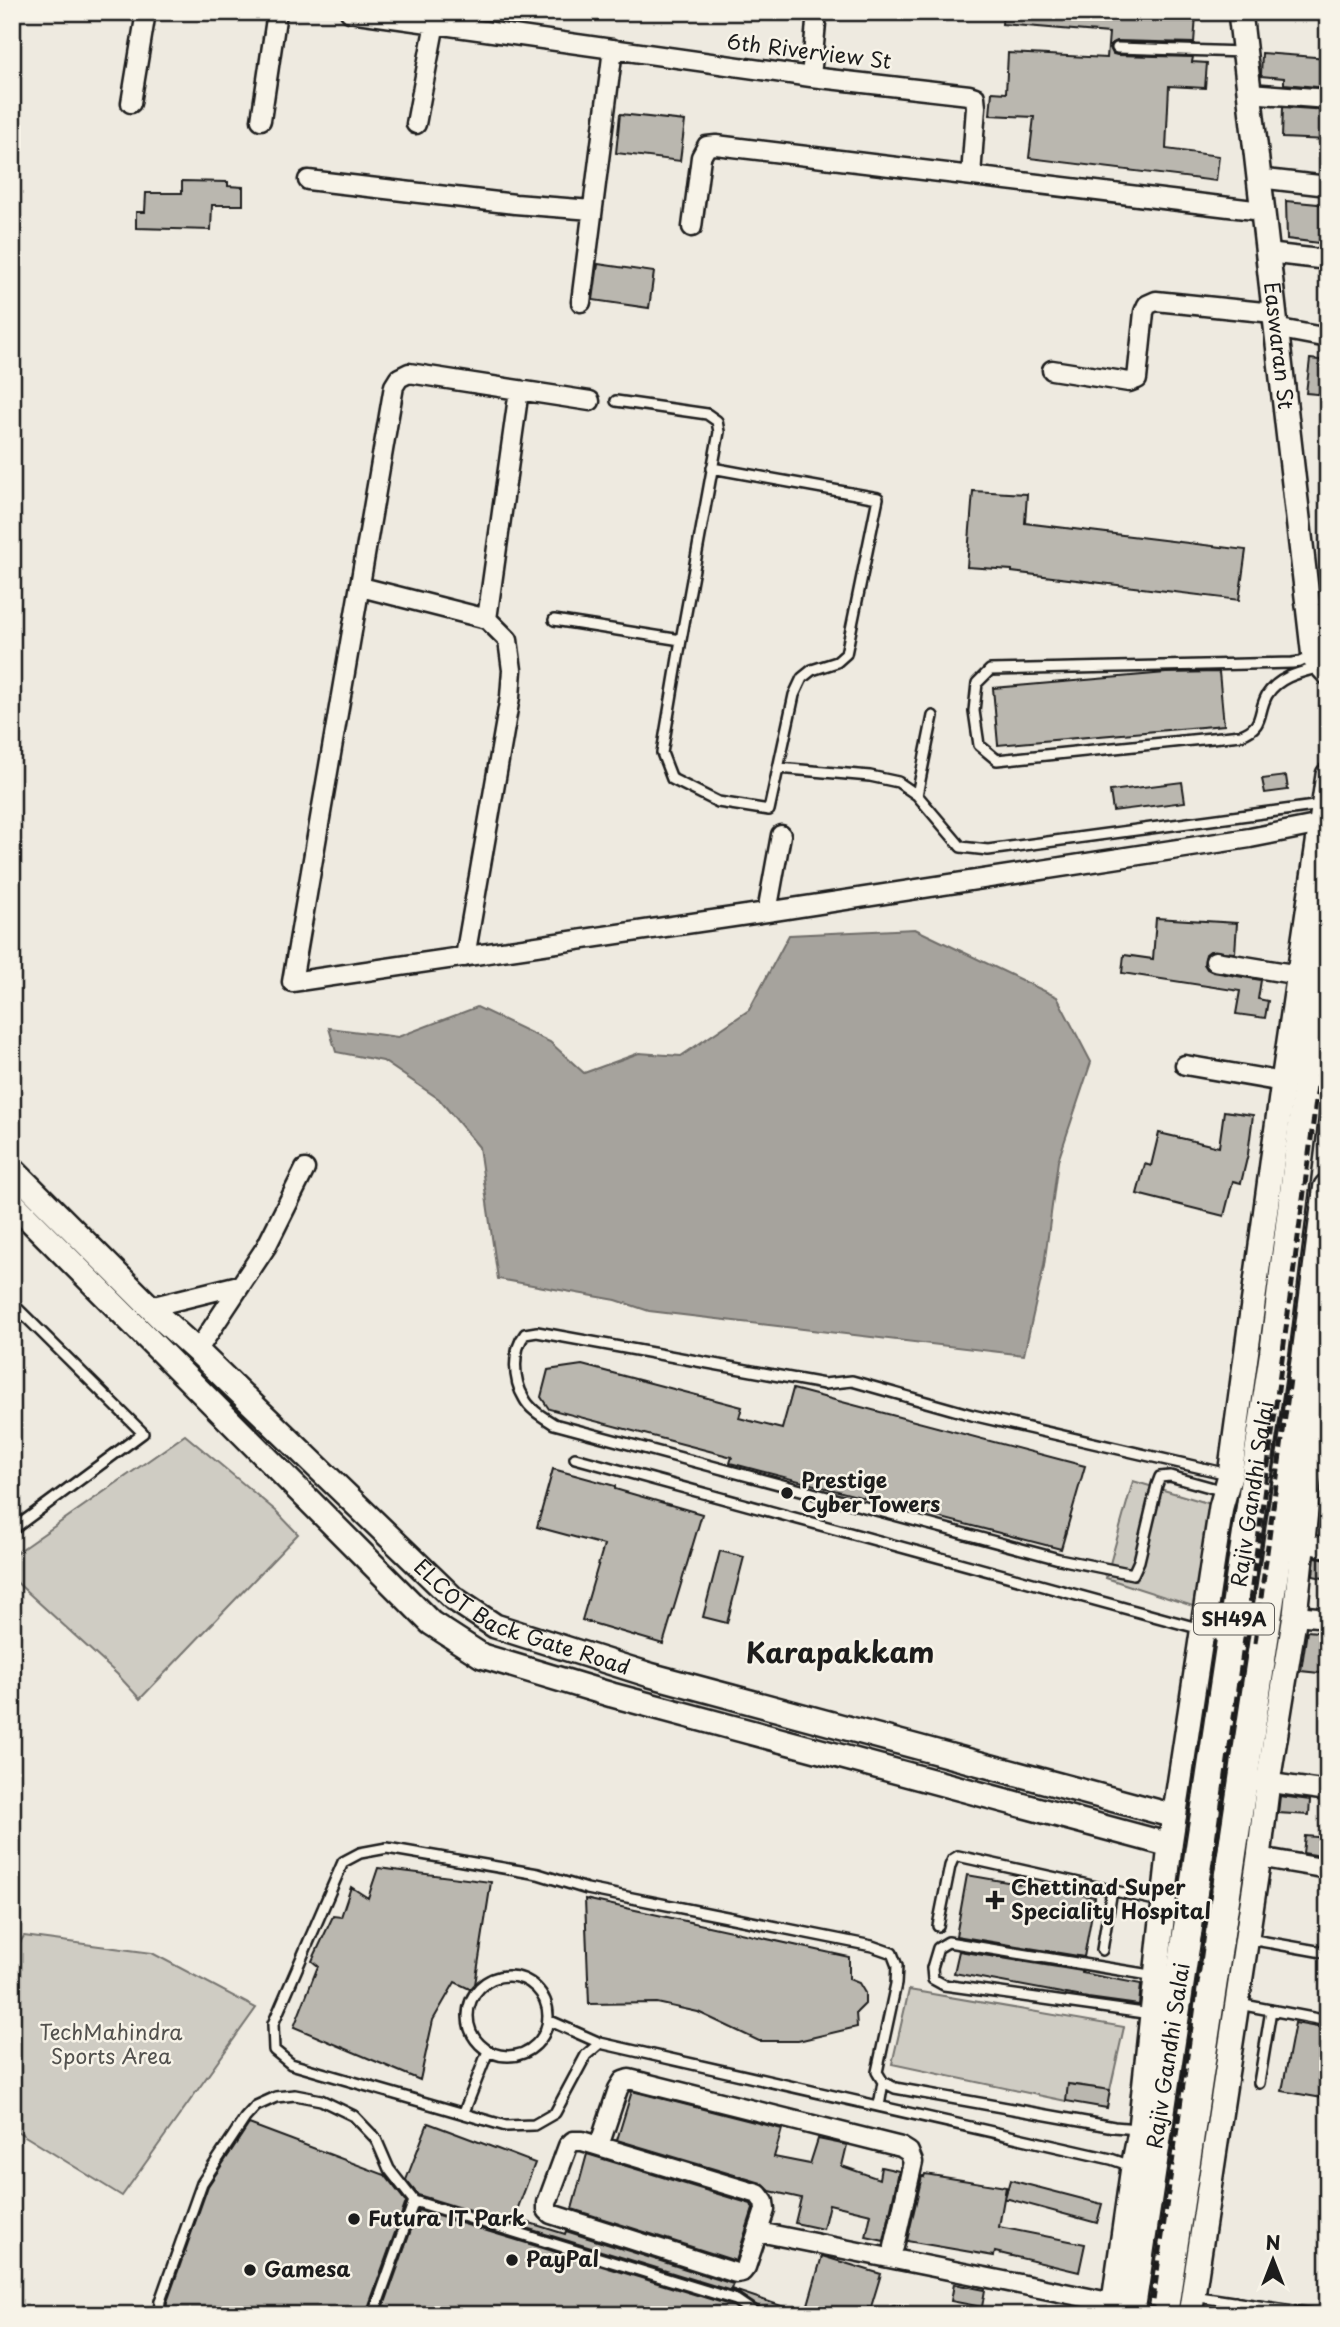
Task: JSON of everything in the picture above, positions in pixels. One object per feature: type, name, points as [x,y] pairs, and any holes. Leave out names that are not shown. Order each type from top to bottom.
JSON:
[{"type":"main road","name":"Rajiv Gandhi Salai","points":[[1118,2306],[1189,1980],[1231,1640],[1265,1315],[1328,921]]},
{"type":"main road","name":"Rajiv Gandhi Salai","points":[[1189,1980],[1256,1781],[1322,1363],[1328,1188]]},
{"type":"main road","name":"Rajiv Gandhi Salai","points":[[1163,2315],[1183,2017]]},
{"type":"street","points":[[131,103],[146,12]]},
{"type":"street","points":[[261,120],[277,12]]},
{"type":"street","name":"6th Riverview St","points":[[351,12],[435,19],[613,49],[811,77],[969,95],[975,97],[971,176]]},
{"type":"street","points":[[811,77],[817,12]]},
{"type":"street","name":"Easwaran St","points":[[1240,12],[1274,320],[1321,665]]},
{"type":"street","points":[[416,124],[435,19]]},
{"type":"street","points":[[581,302],[613,49]]},
{"type":"street","points":[[1249,93],[1328,99]]},
{"type":"street","points":[[692,227],[701,157],[707,146],[716,145],[1262,211]]},
{"type":"street","points":[[1258,178],[1328,186]]},
{"type":"street","points":[[308,180],[515,204],[592,210]]},
{"type":"street","points":[[1267,253],[1328,260]]},
{"type":"street","points":[[1052,370],[1129,382],[1137,379],[1144,312],[1147,305],[1156,301],[1274,320],[1328,338]]},
{"type":"street","points":[[590,401],[409,373],[400,378],[394,386],[292,982],[1250,838],[1322,815]]},
{"type":"street","points":[[487,619],[519,390]]},
{"type":"street","points":[[361,587],[487,619],[508,640],[512,670],[510,697],[465,957]]},
{"type":"street","points":[[1118,2306],[1133,2167],[1140,2130],[1183,2017],[1189,1980],[1164,1902],[1170,1844],[1221,1507],[1265,1315],[1283,1082],[1328,775]]},
{"type":"street","points":[[767,912],[782,835]]},
{"type":"street","points":[[1215,961],[1299,975]]},
{"type":"street","points":[[1185,1065],[1283,1082]]},
{"type":"street","name":"ELCOT Back Gate Road","points":[[12,1169],[150,1307],[453,1598],[495,1626],[650,1675],[1174,1816]]},
{"type":"street","points":[[197,1350],[266,1247],[305,1169]]},
{"type":"street","name":"ELCOT Back Gate Road","points":[[12,1202],[431,1623],[482,1656],[612,1695],[1170,1844]]},
{"type":"street","points":[[150,1307],[239,1285]]},
{"type":"street","points":[[1192,2305],[1259,1857],[1256,1781],[1296,1615],[1303,1543],[1320,1456],[1322,1363]]},
{"type":"street","points":[[314,1504],[337,1485]]},
{"type":"street","points":[[1303,1543],[1328,1548]]},
{"type":"street","points":[[1296,1615],[1328,1618]]},
{"type":"street","points":[[1256,1781],[1328,1791]]},
{"type":"street","points":[[1259,1857],[1328,1869]]},
{"type":"street","points":[[599,2146],[618,2089],[623,2081],[629,2080],[901,2147],[909,2152],[913,2162],[894,2248]]},
{"type":"street","points":[[573,2141],[582,2141],[758,2194],[764,2202],[761,2226],[746,2267],[742,2272],[736,2273],[551,2214],[547,2210],[547,2203],[568,2146],[573,2141]]},
{"type":"street","points":[[761,2226],[1118,2306]]},
{"type":"street","points":[[761,2226],[894,2248],[1118,2306]]},
{"type":"lane","points":[[1117,48],[1244,52]]},
{"type":"lane","points":[[616,401],[707,414],[717,421],[719,432],[712,468],[681,640],[662,752],[672,779],[718,802],[769,810],[794,695],[802,678],[812,670],[837,662],[846,654],[878,498],[712,468]]},
{"type":"lane","points":[[554,620],[681,640]]},
{"type":"lane","points":[[1300,662],[1321,665],[1293,674],[1279,683],[1267,695],[1260,718],[1252,731],[1241,735],[997,760],[979,745],[974,711],[977,683],[990,670],[1300,662]]},
{"type":"lane","points":[[917,795],[933,716]]},
{"type":"lane","points":[[778,768],[870,776],[898,782],[917,795],[961,847],[988,850],[1322,815]]},
{"type":"lane","points":[[12,1303],[143,1433],[12,1530]]},
{"type":"lane","points":[[537,1332],[824,1384],[852,1381],[1228,1483],[1160,1477],[1139,1561],[1133,1574],[1059,1559],[554,1424],[535,1412],[524,1400],[518,1385],[516,1368],[519,1342],[526,1334],[537,1332]]},
{"type":"lane","points":[[575,1458],[1201,1629],[1231,1640]]},
{"type":"lane","points":[[600,2043],[586,2055],[555,2113],[534,2124],[506,2126],[291,2064],[274,2050],[273,2024],[343,1862],[360,1853],[387,1848],[538,1874],[587,1889],[872,1946],[892,1953],[897,1966],[896,1984],[877,2072],[883,2082],[895,2088],[1140,2130]]},
{"type":"lane","points":[[938,1926],[950,1866],[958,1856],[1164,1902]]},
{"type":"lane","points":[[1102,1950],[1112,1890]]},
{"type":"lane","points":[[1247,1939],[1328,1953]]},
{"type":"lane","points":[[1183,2017],[944,1985],[933,1979],[932,1968],[938,1948],[948,1942],[1189,1980]]},
{"type":"lane","points":[[513,1976],[527,1981],[539,1991],[546,2005],[548,2020],[544,2033],[537,2044],[526,2052],[513,2056],[488,2051],[476,2040],[469,2027],[468,2011],[473,1997],[483,1985],[497,1978],[513,1976]]},
{"type":"lane","points":[[1238,2003],[1328,2021]]},
{"type":"lane","points":[[1259,2083],[1271,2010]]},
{"type":"lane","points":[[548,2020],[600,2043],[1111,2159],[1133,2167]]},
{"type":"lane","points":[[464,2112],[488,2051]]},
{"type":"lane","points":[[879,2106],[883,2082]]},
{"type":"lane","points":[[159,2315],[163,2290],[202,2183],[245,2118],[256,2106],[276,2097],[295,2095],[321,2100],[354,2116],[376,2139],[389,2169],[414,2201],[736,2300],[758,2315]]},
{"type":"lane","points":[[389,2315],[374,2312],[414,2201]]},
{"type":"lane","points":[[1192,2305],[1234,2302],[1319,2315]]},
{"type":"lane","points":[[1233,2315],[1234,2302]]},
{"type":"lane","points":[[896,2311],[910,2315]]},
{"type":"green space","points":[[185,1435],[276,1511],[298,1534],[140,1699],[117,1674],[12,1578],[12,1556]]},
{"type":"green space","points":[[1133,1481],[1221,1507],[1205,1610],[1106,1578]]},
{"type":"green space","name":"TechMahindra Sports Area","points":[[24,1936],[152,1953],[256,2008],[122,2196],[12,2128],[12,1955]]},
{"type":"green space","points":[[909,1990],[1124,2027],[1110,2090],[1069,2084],[1066,2101],[892,2064]]},
{"type":"shaded area","points":[[915,929],[1057,997],[1091,1062],[1058,1161],[1044,1266],[1024,1355],[649,1311],[616,1300],[498,1279],[479,1147],[439,1099],[383,1061],[336,1052],[329,1028],[398,1037],[477,1007],[550,1042],[584,1073],[639,1053],[681,1056],[749,1010],[789,935]]},
{"type":"building","points":[[1003,12],[1169,12],[1196,15],[1194,43],[1117,41],[1111,44],[1110,48],[1113,54],[1117,55],[1193,57],[1192,62],[1207,63],[1205,88],[1169,86],[1166,149],[1219,156],[1216,181],[1029,158],[1034,117],[990,115],[992,92],[1006,93],[1008,53],[1107,58],[1109,33],[1002,24]]},
{"type":"building","points":[[1262,53],[1328,58],[1328,88],[1284,84],[1284,78],[1261,76]]},
{"type":"building","points":[[1283,107],[1328,110],[1328,140],[1282,138]]},
{"type":"building","points":[[620,114],[685,121],[680,161],[616,153]]},
{"type":"building","points":[[182,181],[228,182],[228,186],[243,187],[243,205],[212,205],[211,230],[136,228],[136,212],[145,212],[146,193],[182,193]]},
{"type":"building","points":[[1286,201],[1328,205],[1328,244],[1287,239]]},
{"type":"building","points":[[598,264],[654,272],[649,308],[593,300]]},
{"type":"building","points":[[1310,359],[1328,361],[1328,395],[1306,393]]},
{"type":"building","points":[[973,491],[1027,494],[1025,523],[1246,550],[1239,600],[1012,570],[967,567]]},
{"type":"building","points":[[1219,672],[1224,725],[998,745],[993,688],[1166,673]]},
{"type":"building","points":[[1286,776],[1288,790],[1265,793],[1262,779]]},
{"type":"building","points":[[1182,782],[1185,802],[1113,811],[1110,791]]},
{"type":"building","points":[[1156,918],[1237,923],[1235,953],[1210,951],[1206,954],[1204,964],[1213,972],[1261,980],[1258,999],[1268,1001],[1265,1018],[1236,1014],[1240,991],[1122,973],[1124,955],[1153,959]]},
{"type":"building","points":[[1224,1111],[1253,1115],[1241,1183],[1233,1181],[1224,1216],[1137,1194],[1145,1164],[1151,1166],[1159,1133],[1219,1147]]},
{"type":"building","points":[[582,1365],[742,1407],[739,1418],[782,1429],[793,1389],[1085,1466],[1061,1549],[730,1463],[732,1457],[549,1409],[541,1397],[548,1370]]},
{"type":"building","points":[[553,1469],[702,1514],[663,1644],[582,1620],[604,1545],[537,1527]]},
{"type":"building","points":[[720,1551],[744,1557],[727,1623],[703,1617]]},
{"type":"building","points":[[1315,1557],[1328,1559],[1328,1579],[1313,1576]]},
{"type":"building","points":[[1307,1631],[1328,1633],[1328,1674],[1301,1671]]},
{"type":"building","points":[[1280,1796],[1310,1800],[1309,1815],[1278,1813]]},
{"type":"building","points":[[1305,1836],[1328,1838],[1328,1857],[1303,1853]]},
{"type":"building","points":[[378,1868],[491,1882],[474,1991],[455,1982],[433,2020],[420,2080],[294,2027],[318,1966],[312,1961],[333,1916],[341,1917],[351,1887],[368,1898]]},
{"type":"building","points":[[967,1875],[1095,1897],[1084,1957],[956,1936]]},
{"type":"building","points":[[585,1899],[849,1957],[849,1979],[859,1983],[865,1993],[865,2004],[856,2013],[857,2027],[798,2041],[759,2041],[698,2012],[657,2003],[589,2004]]},
{"type":"building","points":[[959,1951],[1082,1971],[1141,1984],[1139,2005],[954,1973]]},
{"type":"building","points":[[1295,2023],[1328,2029],[1328,2099],[1282,2091]]},
{"type":"building","points":[[1068,2084],[1110,2090],[1107,2108],[1066,2101]]},
{"type":"building","points":[[632,2091],[782,2129],[774,2157],[810,2164],[818,2139],[847,2145],[842,2166],[879,2179],[881,2167],[899,2171],[884,2241],[866,2237],[871,2214],[829,2204],[823,2229],[795,2223],[801,2198],[770,2191],[761,2183],[617,2140]]},
{"type":"building","points":[[428,2123],[535,2163],[514,2218],[565,2234],[566,2231],[733,2284],[731,2289],[799,2312],[798,2315],[765,2315],[762,2309],[738,2293],[418,2195],[406,2180]]},
{"type":"building","points":[[249,2124],[385,2175],[406,2202],[368,2308],[370,2315],[166,2315],[167,2302],[208,2186]]},
{"type":"building","points":[[587,2154],[751,2204],[753,2209],[736,2261],[572,2209]]},
{"type":"building","points":[[925,2174],[1006,2187],[999,2227],[1085,2244],[1079,2272],[995,2252],[994,2256],[907,2241],[922,2176]]},
{"type":"building","points":[[1010,2180],[1102,2204],[1097,2223],[1005,2198]]},
{"type":"building","name":"PayPal","points":[[418,2210],[733,2306],[745,2315],[396,2315],[394,2310],[384,2306]]},
{"type":"building","points":[[822,2256],[881,2274],[867,2315],[805,2315]]},
{"type":"building","points":[[954,2284],[985,2290],[982,2307],[951,2301]]},
{"type":"railway","points":[[1151,2315],[1247,1624],[1328,1010]]},
{"type":"railway","points":[[1255,1643],[1290,1379]]},
{"type":"place","name":"Prestige Cyber Towers","points":[[787,1493]]},
{"type":"place","name":"Chettinad Super Speciality Hospital","points":[[995,1900]]},
{"type":"place","name":"Futura IT Park","points":[[354,2219]]},
{"type":"place","name":"PayPal","points":[[512,2260]]},
{"type":"place","name":"Gamesa","points":[[250,2270]]},
{"type":"district","name":"Karapakkam","points":[[840,1653]]}]
